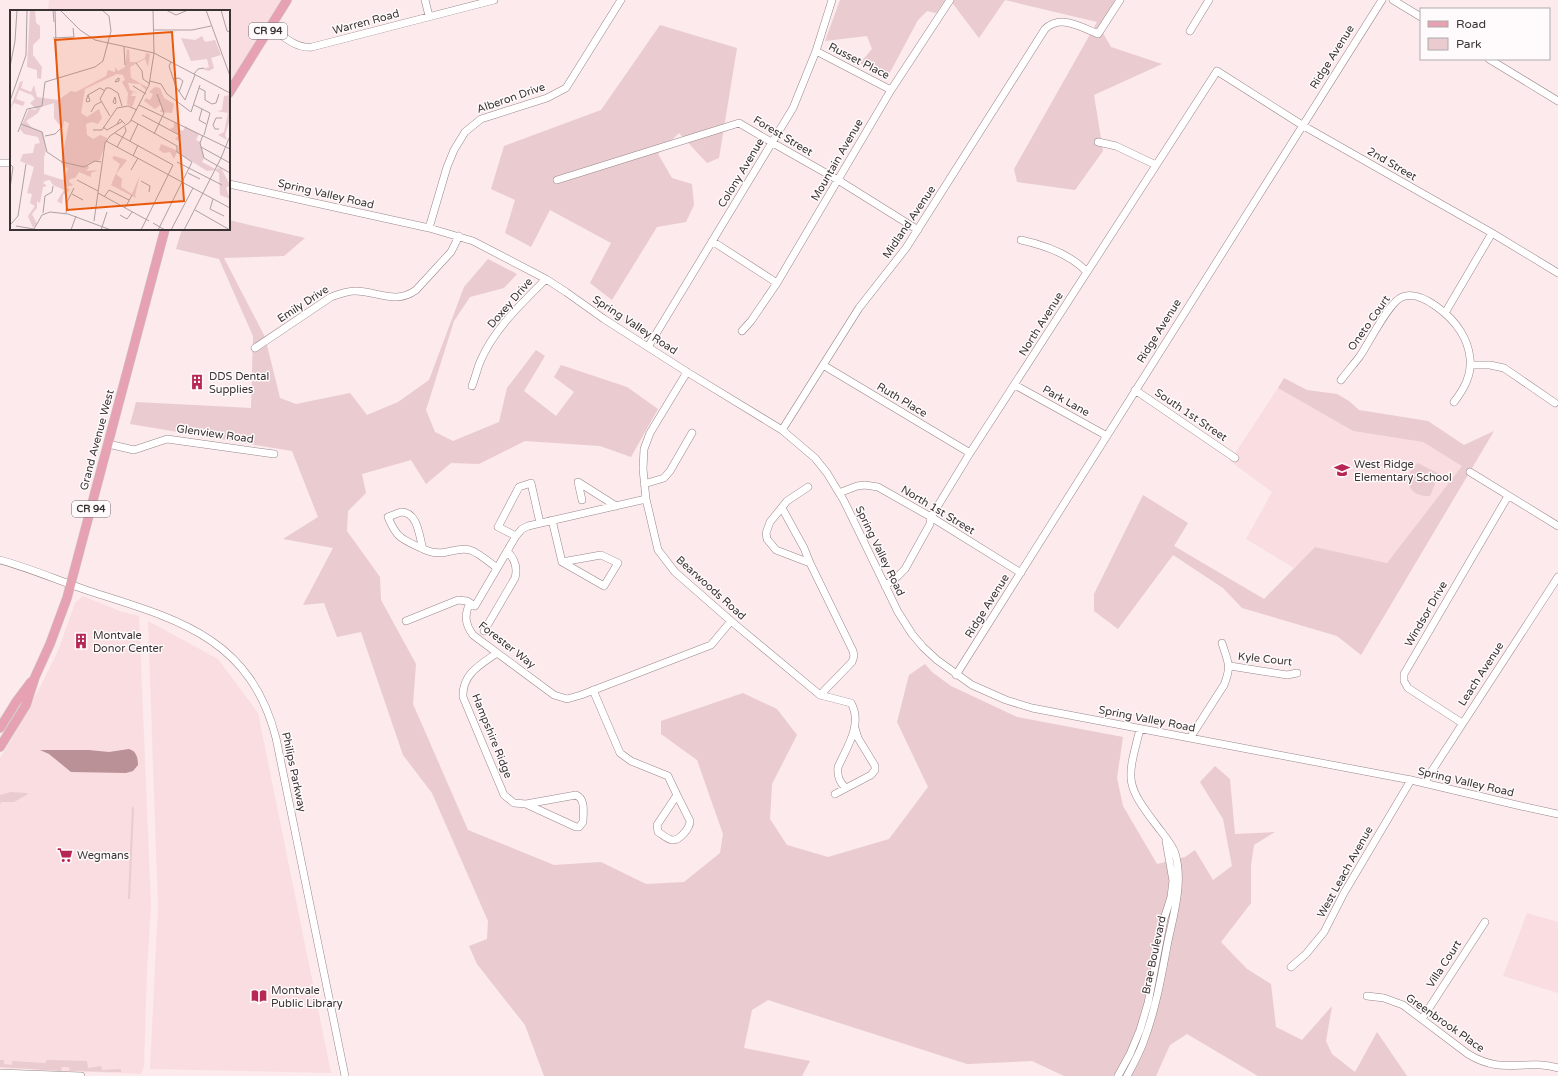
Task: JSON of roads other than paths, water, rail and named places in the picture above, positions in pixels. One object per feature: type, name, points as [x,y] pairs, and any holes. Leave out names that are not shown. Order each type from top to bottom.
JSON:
[{"type":"main road","name":"CR 94","points":[[230,91],[287,0]]},
{"type":"main road","name":"Grand Avenue West","points":[[0,747],[26,705],[71,584],[165,230]]},
{"type":"main road","name":"Grand Avenue West","points":[[0,728],[16,702],[36,677]]},
{"type":"street","points":[[424,0],[429,16]]},
{"type":"street","name":"Warren Road","points":[[270,27],[301,47],[308,47],[494,0]]},
{"type":"street","name":"Alberon Drive","points":[[429,228],[447,167],[456,145],[465,132],[481,119],[547,98],[566,88],[621,0]]},
{"type":"street","name":"Colony Avenue","points":[[648,347],[793,108],[816,51],[832,0]]},
{"type":"street","name":"Mountain Avenue","points":[[742,331],[751,321],[777,283],[891,90],[950,0]]},
{"type":"street","name":"Midland Avenue","points":[[782,430],[824,366],[859,308],[892,267],[918,230],[1045,30],[1050,25],[1060,21],[1098,34],[1120,0]]},
{"type":"street","points":[[1190,31],[1209,0]]},
{"type":"street","name":"Ridge Avenue","points":[[956,675],[1382,0]]},
{"type":"street","points":[[1393,0],[1420,16]]},
{"type":"street","name":"Russet Place","points":[[816,51],[891,90]]},
{"type":"street","points":[[1491,60],[1558,101]]},
{"type":"street","name":"2nd Street","points":[[1217,71],[1302,125],[1492,233],[1558,273]]},
{"type":"street","name":"North Avenue","points":[[884,586],[898,576],[905,568],[930,524],[931,517],[970,453],[1217,71]]},
{"type":"street","name":"Forest Street","points":[[557,180],[739,122],[772,143],[838,180],[918,230]]},
{"type":"street","points":[[1098,142],[1116,146],[1156,165]]},
{"type":"street","points":[[0,162],[10,163]]},
{"type":"street","name":"Spring Valley Road","points":[[230,184],[429,228],[459,236],[486,248],[546,279],[687,372],[782,430],[815,458],[840,493],[884,586],[912,634],[937,660],[956,675],[989,694],[1032,708],[1411,780],[1558,814]]},
{"type":"street","points":[[1445,313],[1492,233]]},
{"type":"street","name":"Emily Drive","points":[[255,348],[331,297],[339,294],[357,291],[393,298],[410,295],[451,252],[459,236]]},
{"type":"street","points":[[1021,240],[1047,247],[1077,264],[1087,272]]},
{"type":"street","points":[[712,241],[777,283]]},
{"type":"street","name":"Doxey Drive","points":[[472,386],[480,362],[496,334],[507,320],[546,279]]},
{"type":"street","name":"Oneto Court","points":[[1341,380],[1360,355],[1393,304],[1397,300],[1409,295],[1415,296],[1445,313],[1453,321],[1469,348],[1470,365],[1466,384],[1454,402]]},
{"type":"street","points":[[1470,365],[1490,365],[1504,368],[1555,403]]},
{"type":"street","name":"Ruth Place","points":[[824,366],[970,453]]},
{"type":"street","name":"Bearwoods Road","points":[[687,372],[650,433],[644,450],[643,469],[646,499],[658,550],[675,572],[820,695],[851,703],[856,715],[855,727],[838,767],[839,779],[846,788]]},
{"type":"street","name":"Park Lane","points":[[1015,385],[1107,436]]},
{"type":"street","name":"South 1st Street","points":[[1135,390],[1234,458]]},
{"type":"street","points":[[644,484],[664,478],[667,475],[692,434]]},
{"type":"street","name":"Glenview Road","points":[[108,444],[134,450],[144,448],[167,438],[274,454]]},
{"type":"street","points":[[1470,472],[1558,526]]},
{"type":"street","points":[[582,500],[578,482],[616,506]]},
{"type":"street","points":[[516,536],[498,527],[519,486],[531,483],[540,523]]},
{"type":"street","name":"North 1st Street","points":[[840,493],[856,486],[865,485],[878,487],[931,517],[1021,573]]},
{"type":"street","points":[[808,487],[787,501],[768,527],[767,539],[776,550],[810,563]]},
{"type":"street","name":"Windsor Drive","points":[[1462,723],[1408,688],[1404,681],[1404,674],[1508,496]]},
{"type":"street","name":"Forester Way","points":[[646,499],[552,520],[522,529],[516,536],[475,606],[470,603],[466,616],[469,629],[478,639],[554,695],[560,698],[574,698],[712,645],[731,621]]},
{"type":"street","points":[[782,508],[793,527],[854,656],[852,662],[820,695]]},
{"type":"street","points":[[423,549],[414,518],[410,514],[401,512],[388,517],[397,535],[401,539],[423,549],[435,554],[468,550],[497,568]]},
{"type":"street","points":[[552,520],[562,562],[604,586],[618,563],[601,555],[562,562]]},
{"type":"street","points":[[484,631],[515,578],[515,561],[507,551]]},
{"type":"street","name":"Philips Parkway","points":[[0,560],[182,623],[201,633],[218,645],[234,659],[248,675],[270,718],[276,738],[345,1076]]},
{"type":"street","name":"Leach Avenue","points":[[1424,783],[1558,577]]},
{"type":"street","points":[[406,621],[458,600],[470,603]]},
{"type":"street","points":[[1190,738],[1224,685],[1230,666],[1222,643]]},
{"type":"street","name":"Hampshire Ridge","points":[[497,653],[467,677],[462,690],[463,697],[504,795],[514,803],[526,804],[576,795],[579,796],[583,802],[583,822],[579,827],[576,827],[526,804]]},
{"type":"street","name":"Kyle Court","points":[[1230,666],[1287,675],[1297,673]]},
{"type":"street","points":[[593,690],[620,754],[631,761],[668,776],[678,795],[691,824],[688,829],[673,840],[658,832],[657,825],[678,795]]},
{"type":"street","name":"Bearwoods Road","points":[[834,794],[871,775],[875,770],[875,766],[858,738],[855,727]]},
{"type":"street","name":"Brae Boulevard","points":[[1128,1076],[1143,1045],[1153,1014],[1178,892],[1178,869],[1175,852],[1166,837],[1139,803],[1131,783],[1131,764],[1140,729]]},
{"type":"street","name":"West Leach Avenue","points":[[1291,967],[1306,954],[1324,932],[1344,893],[1411,780]]},
{"type":"street","name":"Brae Boulevard","points":[[1118,1076],[1130,1054],[1146,1010],[1164,919],[1170,897],[1173,881],[1166,837]]},
{"type":"street","name":"Villa Court","points":[[1422,1019],[1485,922]]},
{"type":"street","name":"Greenbrook Place","points":[[1368,996],[1393,1001],[1402,1005],[1468,1054],[1489,1066],[1509,1068],[1546,1066],[1558,1068]]},
{"type":"street","points":[[0,1073],[81,1076]]},
{"type":"place","name":"DDS Dental Supplies","points":[[197,382]]},
{"type":"place","name":"West Ridge Elementary School","points":[[1342,470]]},
{"type":"place","name":"Montvale Donor Center","points":[[81,641]]},
{"type":"place","name":"Wegmans","points":[[65,855]]},
{"type":"place","name":"Montvale Public Library","points":[[259,996]]}]
